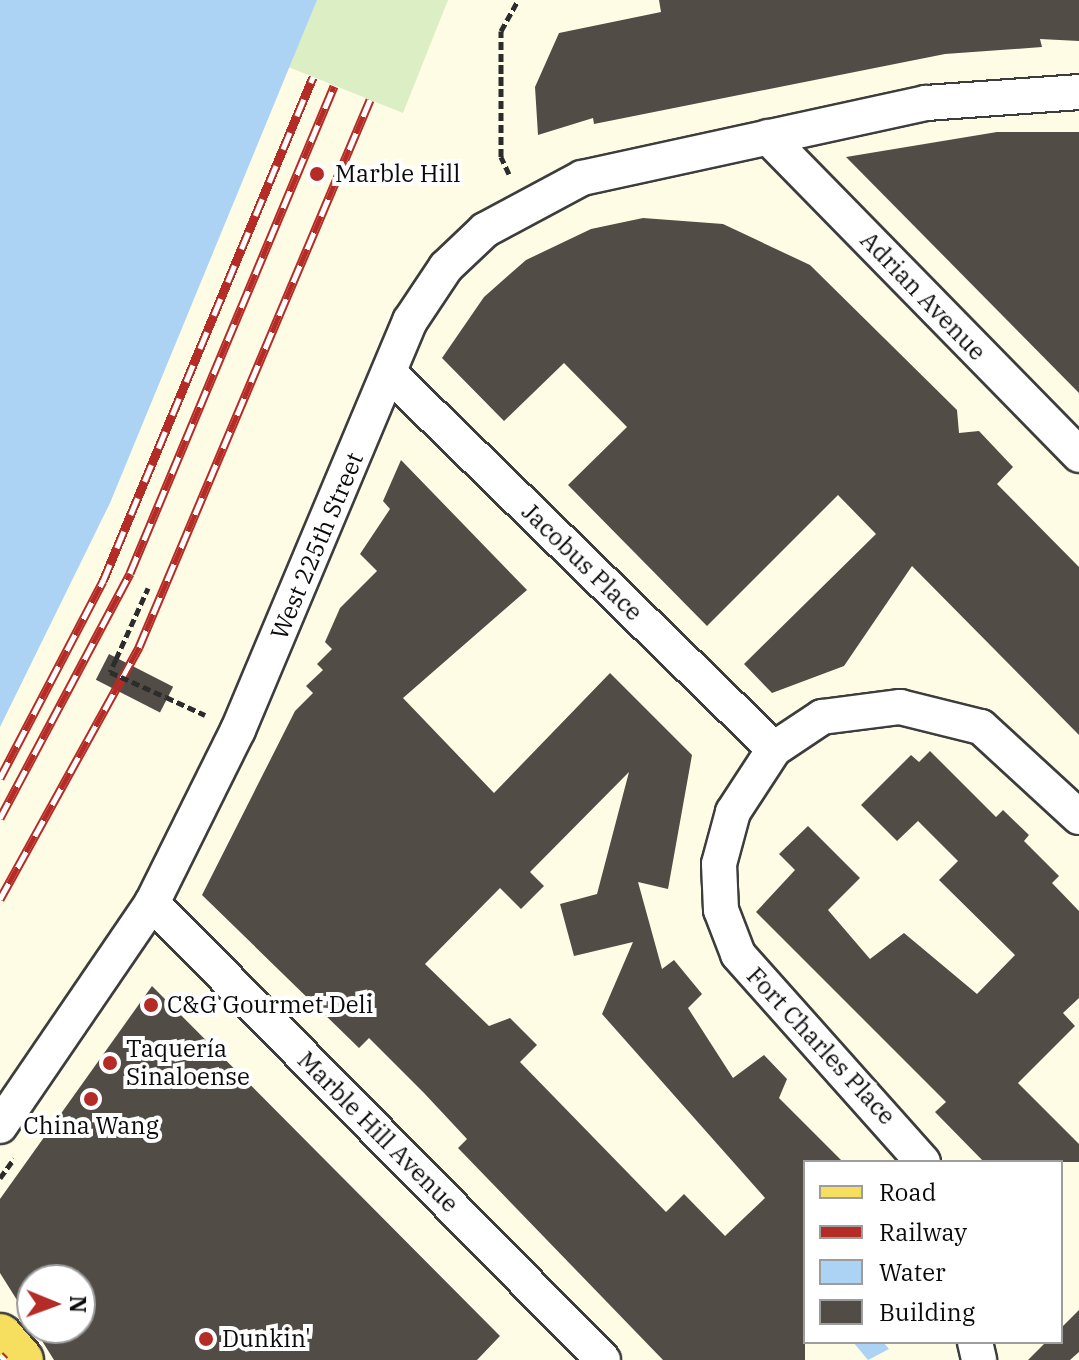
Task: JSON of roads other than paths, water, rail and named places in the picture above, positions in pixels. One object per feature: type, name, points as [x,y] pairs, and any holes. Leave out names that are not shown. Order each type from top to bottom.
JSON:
[{"type":"main road","points":[[0,1336],[21,1360]]},
{"type":"street","name":"West 225th Street","points":[[11,1137],[152,903],[238,730],[410,321],[446,267],[532,200],[582,178],[926,103],[1079,92]]},
{"type":"street","name":"Adrian Avenue","points":[[768,137],[1079,455]]},
{"type":"street","name":"Jacobus Place","points":[[390,374],[774,749]]},
{"type":"street","points":[[774,749],[822,717],[900,707],[940,714],[981,727],[1079,817]]},
{"type":"street","name":"Fort Charles Place","points":[[774,749],[733,812],[719,864],[721,910],[738,954],[765,990],[921,1160]]},
{"type":"street","name":"Marble Hill Avenue","points":[[152,903],[603,1360]]},
{"type":"water","points":[[0,0],[317,0],[110,503],[0,727]]},
{"type":"water","points":[[855,1344],[885,1344],[889,1349],[868,1360]]},
{"type":"railway","points":[[0,778],[103,581],[313,77]]},
{"type":"railway","points":[[0,818],[130,573],[334,86]]},
{"type":"railway","points":[[0,899],[139,647],[370,100]]},
{"type":"railway","points":[[0,1355],[5,1360]]},
{"type":"place","name":"Marble Hill","points":[[317,174]]},
{"type":"place","name":"C&G Gourmet Deli","points":[[151,1005]]},
{"type":"place","name":"Taquería Sinaloense","points":[[110,1063]]},
{"type":"place","name":"China Wang","points":[[91,1099]]},
{"type":"place","name":"Dunkin'","points":[[206,1339]]}]
